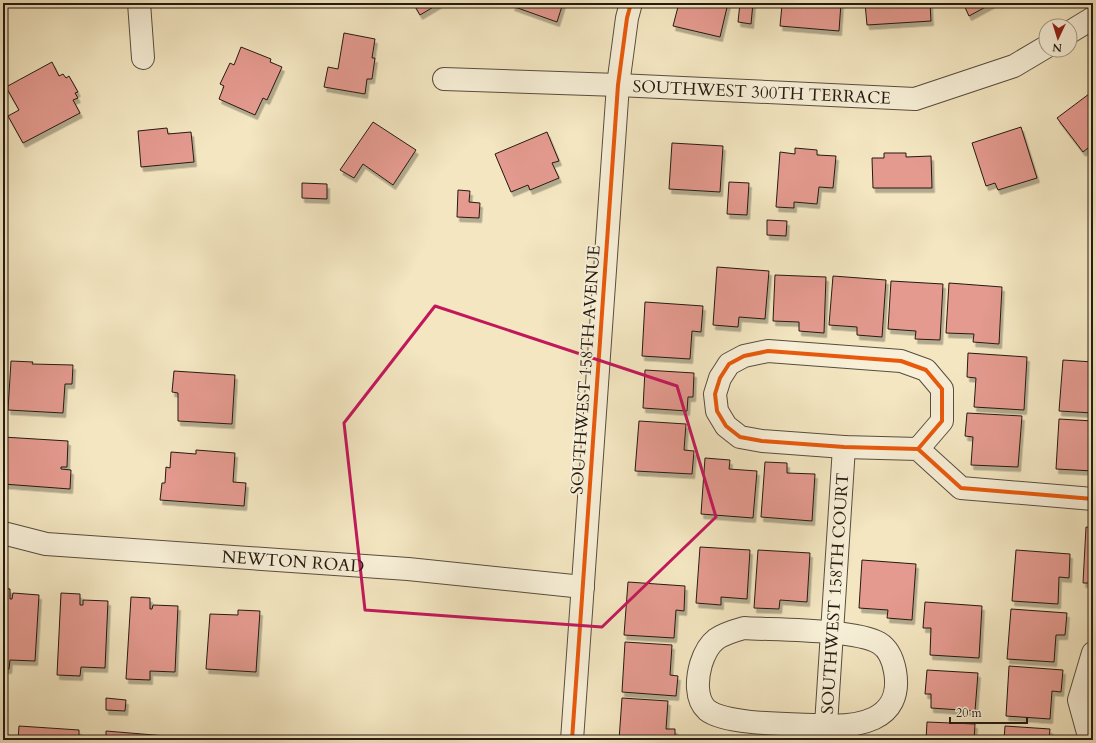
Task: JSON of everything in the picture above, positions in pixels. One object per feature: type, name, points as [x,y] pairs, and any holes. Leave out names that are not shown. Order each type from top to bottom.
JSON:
[{"type":"street","points":[[139,3],[143,58]]},
{"type":"street","name":"SOUTHWEST 158TH AVENUE","points":[[572,740],[618,85],[627,18],[631,3]]},
{"type":"street","points":[[1078,27],[1093,18]]},
{"type":"street","name":"SOUTHWEST 300TH TERRACE","points":[[444,79],[618,85],[915,99],[1014,66],[1038,52]]},
{"type":"street","points":[[918,449],[942,421],[942,388],[926,370],[901,361],[768,351],[744,356],[729,364],[720,378],[715,394],[717,411],[726,426],[740,437],[762,441],[844,447],[918,449],[961,488],[1093,499]]},
{"type":"street","name":"SOUTHWEST 158TH COURT","points":[[825,733],[844,447]]},
{"type":"street","name":"NEWTON ROAD","points":[[3,532],[46,544],[408,569],[583,587]]},
{"type":"street","points":[[744,628],[832,633],[863,638],[879,643],[893,659],[897,684],[890,707],[871,721],[825,733],[722,717],[707,710],[698,696],[699,671],[705,652],[714,639],[744,628]]},
{"type":"street","points":[[1090,740],[1079,700],[1093,653]]},
{"type":"highlighted area","points":[[435,306],[677,386],[716,517],[602,627],[365,610],[344,423]]},
{"type":"building","points":[[413,3],[440,3],[420,15]]},
{"type":"building","points":[[513,3],[563,3],[557,22],[512,6]]},
{"type":"building","points":[[679,3],[728,3],[720,37],[673,26]]},
{"type":"building","points":[[740,3],[753,3],[751,24],[738,22]]},
{"type":"building","points":[[800,3],[841,3],[839,31],[780,26],[782,5],[800,6]]},
{"type":"building","points":[[865,3],[930,3],[931,21],[867,25]]},
{"type":"building","points":[[963,3],[993,3],[969,16]]},
{"type":"building","points":[[344,33],[375,39],[372,58],[375,58],[372,79],[367,79],[365,94],[324,87],[328,67],[338,69]]},
{"type":"building","points":[[241,47],[271,59],[270,62],[282,67],[267,100],[263,98],[255,115],[219,99],[224,86],[220,84],[230,63],[234,65]]},
{"type":"building","points":[[52,62],[59,76],[63,74],[66,78],[69,76],[78,92],[75,93],[78,98],[73,100],[80,113],[23,143],[8,116],[19,110],[6,87]]},
{"type":"building","points":[[1093,91],[1093,144],[1083,152],[1057,118]]},
{"type":"building","points":[[373,122],[416,150],[393,185],[363,164],[354,178],[340,170]]},
{"type":"building","points":[[1021,127],[1037,178],[998,190],[995,183],[986,186],[972,143]]},
{"type":"building","points":[[167,128],[168,134],[191,132],[194,162],[141,167],[138,131]]},
{"type":"building","points":[[547,132],[559,161],[552,163],[559,178],[530,190],[528,185],[511,192],[495,154]]},
{"type":"building","points":[[672,143],[723,146],[720,192],[669,189]]},
{"type":"building","points":[[795,148],[817,150],[817,155],[836,156],[833,188],[819,187],[817,204],[794,202],[794,208],[776,207],[780,152],[795,154]]},
{"type":"building","points":[[884,153],[906,153],[906,157],[931,156],[932,188],[873,188],[872,158],[884,158]]},
{"type":"building","points":[[729,182],[749,183],[747,215],[727,214]]},
{"type":"building","points":[[302,183],[327,184],[327,199],[302,198]]},
{"type":"building","points":[[458,190],[470,191],[469,202],[480,203],[479,218],[457,217]]},
{"type":"building","points":[[767,220],[787,221],[786,236],[767,235]]},
{"type":"building","points":[[717,267],[769,271],[765,319],[739,317],[738,327],[713,325]]},
{"type":"building","points":[[775,275],[826,277],[824,333],[799,331],[799,322],[773,321]]},
{"type":"building","points":[[833,276],[886,280],[882,337],[857,335],[857,327],[829,325]]},
{"type":"building","points":[[891,281],[943,284],[940,340],[915,339],[916,331],[888,329]]},
{"type":"building","points":[[949,283],[1002,287],[999,344],[973,342],[974,334],[946,333]]},
{"type":"building","points":[[645,302],[703,306],[701,332],[692,331],[690,359],[642,356]]},
{"type":"building","points":[[968,353],[1027,357],[1024,410],[974,407],[976,378],[967,377]]},
{"type":"building","points":[[1063,360],[1093,362],[1093,413],[1059,411]]},
{"type":"building","points":[[11,361],[33,362],[32,364],[73,365],[72,384],[65,384],[63,413],[8,410]]},
{"type":"building","points":[[645,370],[694,373],[693,397],[688,397],[687,411],[643,408]]},
{"type":"building","points":[[174,371],[235,375],[232,424],[178,421],[178,393],[172,392]]},
{"type":"building","points":[[967,413],[1022,416],[1018,467],[971,465],[973,437],[965,436]]},
{"type":"building","points":[[1059,419],[1093,421],[1093,471],[1056,469]]},
{"type":"building","points":[[639,421],[686,424],[684,450],[694,451],[692,474],[635,471]]},
{"type":"building","points":[[3,437],[68,441],[67,467],[61,467],[61,469],[71,470],[70,489],[3,484]]},
{"type":"building","points":[[196,450],[235,453],[233,482],[246,483],[244,506],[160,500],[162,483],[165,483],[166,467],[170,468],[171,452],[196,454]]},
{"type":"building","points":[[705,458],[730,460],[729,469],[757,471],[753,518],[701,514]]},
{"type":"building","points":[[765,462],[787,463],[787,473],[815,474],[812,521],[761,517]]},
{"type":"building","points":[[1086,527],[1093,528],[1093,583],[1083,583]]},
{"type":"building","points":[[700,547],[750,550],[747,599],[721,597],[721,605],[696,603]]},
{"type":"building","points":[[758,550],[810,553],[807,602],[780,600],[779,609],[754,608]]},
{"type":"building","points":[[1016,550],[1070,554],[1069,578],[1059,577],[1058,604],[1012,601]]},
{"type":"building","points":[[862,560],[916,564],[912,620],[887,618],[888,610],[859,608]]},
{"type":"building","points":[[628,582],[685,586],[684,611],[676,610],[674,638],[624,635]]},
{"type":"building","points":[[3,588],[10,589],[10,599],[12,599],[13,593],[39,595],[35,661],[10,660],[9,669],[3,669]]},
{"type":"building","points":[[61,593],[80,594],[80,605],[83,605],[83,600],[108,601],[105,668],[81,667],[80,676],[57,675]]},
{"type":"building","points":[[131,597],[150,598],[150,609],[152,609],[153,605],[178,606],[175,672],[150,671],[150,680],[126,679]]},
{"type":"building","points":[[925,602],[982,606],[979,658],[930,655],[931,628],[923,628]]},
{"type":"building","points":[[1011,609],[1067,613],[1065,635],[1056,635],[1054,662],[1007,659]]},
{"type":"building","points":[[238,610],[260,611],[256,672],[206,669],[210,614],[238,615]]},
{"type":"building","points":[[625,642],[672,645],[670,675],[678,676],[676,696],[622,692]]},
{"type":"building","points":[[1009,666],[1063,670],[1061,692],[1052,691],[1050,719],[1006,716]]},
{"type":"building","points":[[927,670],[978,673],[975,711],[931,708],[931,694],[925,694]]},
{"type":"building","points":[[106,698],[126,700],[125,711],[106,710]]},
{"type":"building","points":[[622,698],[668,701],[666,729],[675,729],[675,740],[619,740]]},
{"type":"building","points":[[927,722],[975,724],[974,740],[926,740]]},
{"type":"building","points":[[19,726],[79,730],[79,736],[93,737],[93,740],[18,740]]},
{"type":"building","points":[[1005,726],[1050,729],[1049,740],[1004,740]]},
{"type":"building","points":[[106,731],[166,736],[166,740],[106,740]]},
{"type":"building","points":[[194,737],[241,740],[193,740]]},
{"type":"building","points":[[689,738],[713,739],[713,740],[689,740]]},
{"type":"cycle path","points":[[572,740],[618,85],[627,18],[631,3]]},
{"type":"cycle path","points":[[918,449],[942,421],[942,389],[926,370],[901,361],[768,351],[744,356],[729,364],[720,378],[715,394],[717,411],[726,426],[740,437],[762,441],[844,447],[918,449],[961,488],[1093,499]]}]
